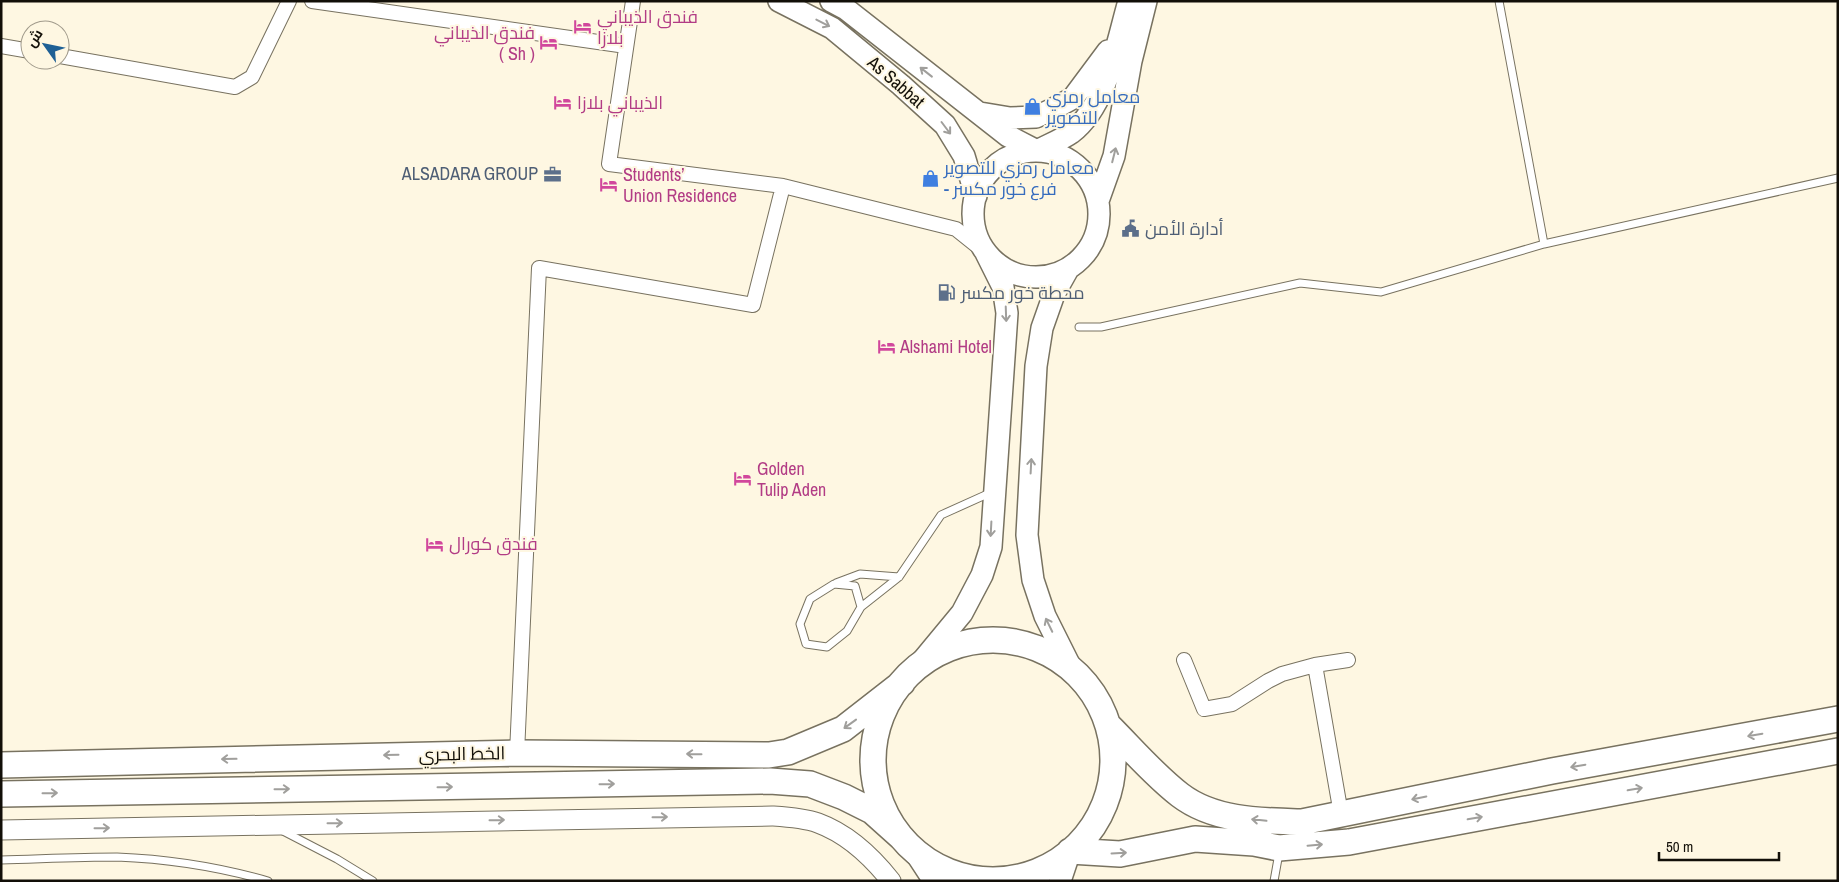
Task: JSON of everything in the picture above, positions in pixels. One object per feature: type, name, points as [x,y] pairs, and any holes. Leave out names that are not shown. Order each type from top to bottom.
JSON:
[{"type":"highway","name":"الخط البحري","points":[[1,765],[517,753],[769,755],[788,752],[843,729],[942,651],[975,641],[992,640],[1009,640],[1034,647],[1058,658],[1072,668],[1094,694],[1109,726],[1114,760],[1108,794],[1093,826],[1070,852],[1056,862],[1025,876],[991,880],[966,876],[926,860],[872,811],[844,797],[810,784],[770,781],[1,794]]},
{"type":"highway","points":[[907,843],[892,824],[881,801],[875,777],[874,760],[878,727],[892,696],[908,677]]},
{"type":"highway","points":[[1109,726],[1181,796],[1202,808],[1236,818],[1269,822],[1302,822],[1552,771],[1838,719]]},
{"type":"highway","points":[[1785,729],[1788,760]]},
{"type":"highway","points":[[1070,852],[1120,854],[1195,839],[1254,843],[1280,848],[1349,842],[1838,751]]},
{"type":"main road","name":"As Sabbat","points":[[779,1],[832,28],[901,85],[945,125],[964,156],[976,196]]},
{"type":"main road","points":[[908,677],[962,613],[982,576],[991,547],[993,492],[1007,313],[1004,287],[980,242],[974,225],[973,207],[976,196],[983,180],[995,166],[1014,155],[1037,150],[1072,132],[1094,107],[1114,57],[1129,1]]},
{"type":"main road","points":[[1098,201],[1114,156],[1130,61],[1146,1]]},
{"type":"main road","name":"As Sabbat","points":[[842,4],[977,113],[1008,136],[1037,150]]},
{"type":"main road","points":[[977,113],[1010,118],[1036,117],[1073,98],[1107,53],[1122,24]]},
{"type":"main road","points":[[986,253],[1005,270],[1018,275],[1044,277],[1068,268],[1087,251],[1094,240],[1098,227],[1098,201],[1088,178],[1081,169],[1061,156],[1037,150]]},
{"type":"main road","points":[[1068,268],[1054,294],[1042,328],[1036,376],[1027,535],[1033,580],[1045,616],[1072,668]]},
{"type":"main road","points":[[907,843],[934,881]]},
{"type":"main road","points":[[1060,881],[1070,852]]},
{"type":"street","points":[[70,58],[236,87],[252,77],[289,1]]},
{"type":"street","points":[[312,1],[626,46]]},
{"type":"street","points":[[633,1],[609,164],[783,186],[956,228],[986,253]]},
{"type":"street","points":[[1,46],[20,49]]},
{"type":"street","points":[[517,753],[539,268],[753,304],[783,186]]},
{"type":"street","points":[[1184,660],[1204,708],[1232,704],[1282,674],[1315,665],[1348,660]]},
{"type":"street","points":[[1315,665],[1341,814]]},
{"type":"street","points":[[1,830],[772,816],[818,823],[842,835],[880,867],[891,881]]},
{"type":"lane","points":[[1499,1],[1544,244]]},
{"type":"lane","points":[[1079,327],[1101,327],[1300,283],[1381,292],[1544,244],[1838,178]]},
{"type":"lane","points":[[899,577],[860,574],[834,584],[810,599],[800,624],[806,644],[827,647],[847,632],[861,607],[899,577],[941,515],[993,492]]},
{"type":"lane","points":[[834,584],[855,586],[861,607]]},
{"type":"lane","points":[[270,824],[337,859],[373,881]]},
{"type":"lane","points":[[1274,881],[1280,848]]},
{"type":"lane","points":[[1,860],[151,859],[220,869],[268,881]]},
{"type":"place","name":"فندق الذيباني بلازا","points":[[583,27]]},
{"type":"place","name":"فندق الذيباني ( Sh )","points":[[549,43]]},
{"type":"place","name":"الذيباني بلازا","points":[[563,103]]},
{"type":"place","name":"معامل رمزي للتصوير","points":[[1032,107]]},
{"type":"place","name":"ALSADARA GROUP","points":[[552,174]]},
{"type":"place","name":"معامل رمزي للتصوير - فرع خور مكسر","points":[[930,178]]},
{"type":"place","name":"Students’ Union Residence","points":[[609,185]]},
{"type":"place","name":"أدارة الأمن","points":[[1131,229]]},
{"type":"place","name":"محطة خور مكسر","points":[[947,293]]},
{"type":"place","name":"Alshami Hotel","points":[[886,347]]},
{"type":"place","name":"Golden Tulip Aden","points":[[743,479]]},
{"type":"place","name":"فندق كورال","points":[[435,544]]}]
